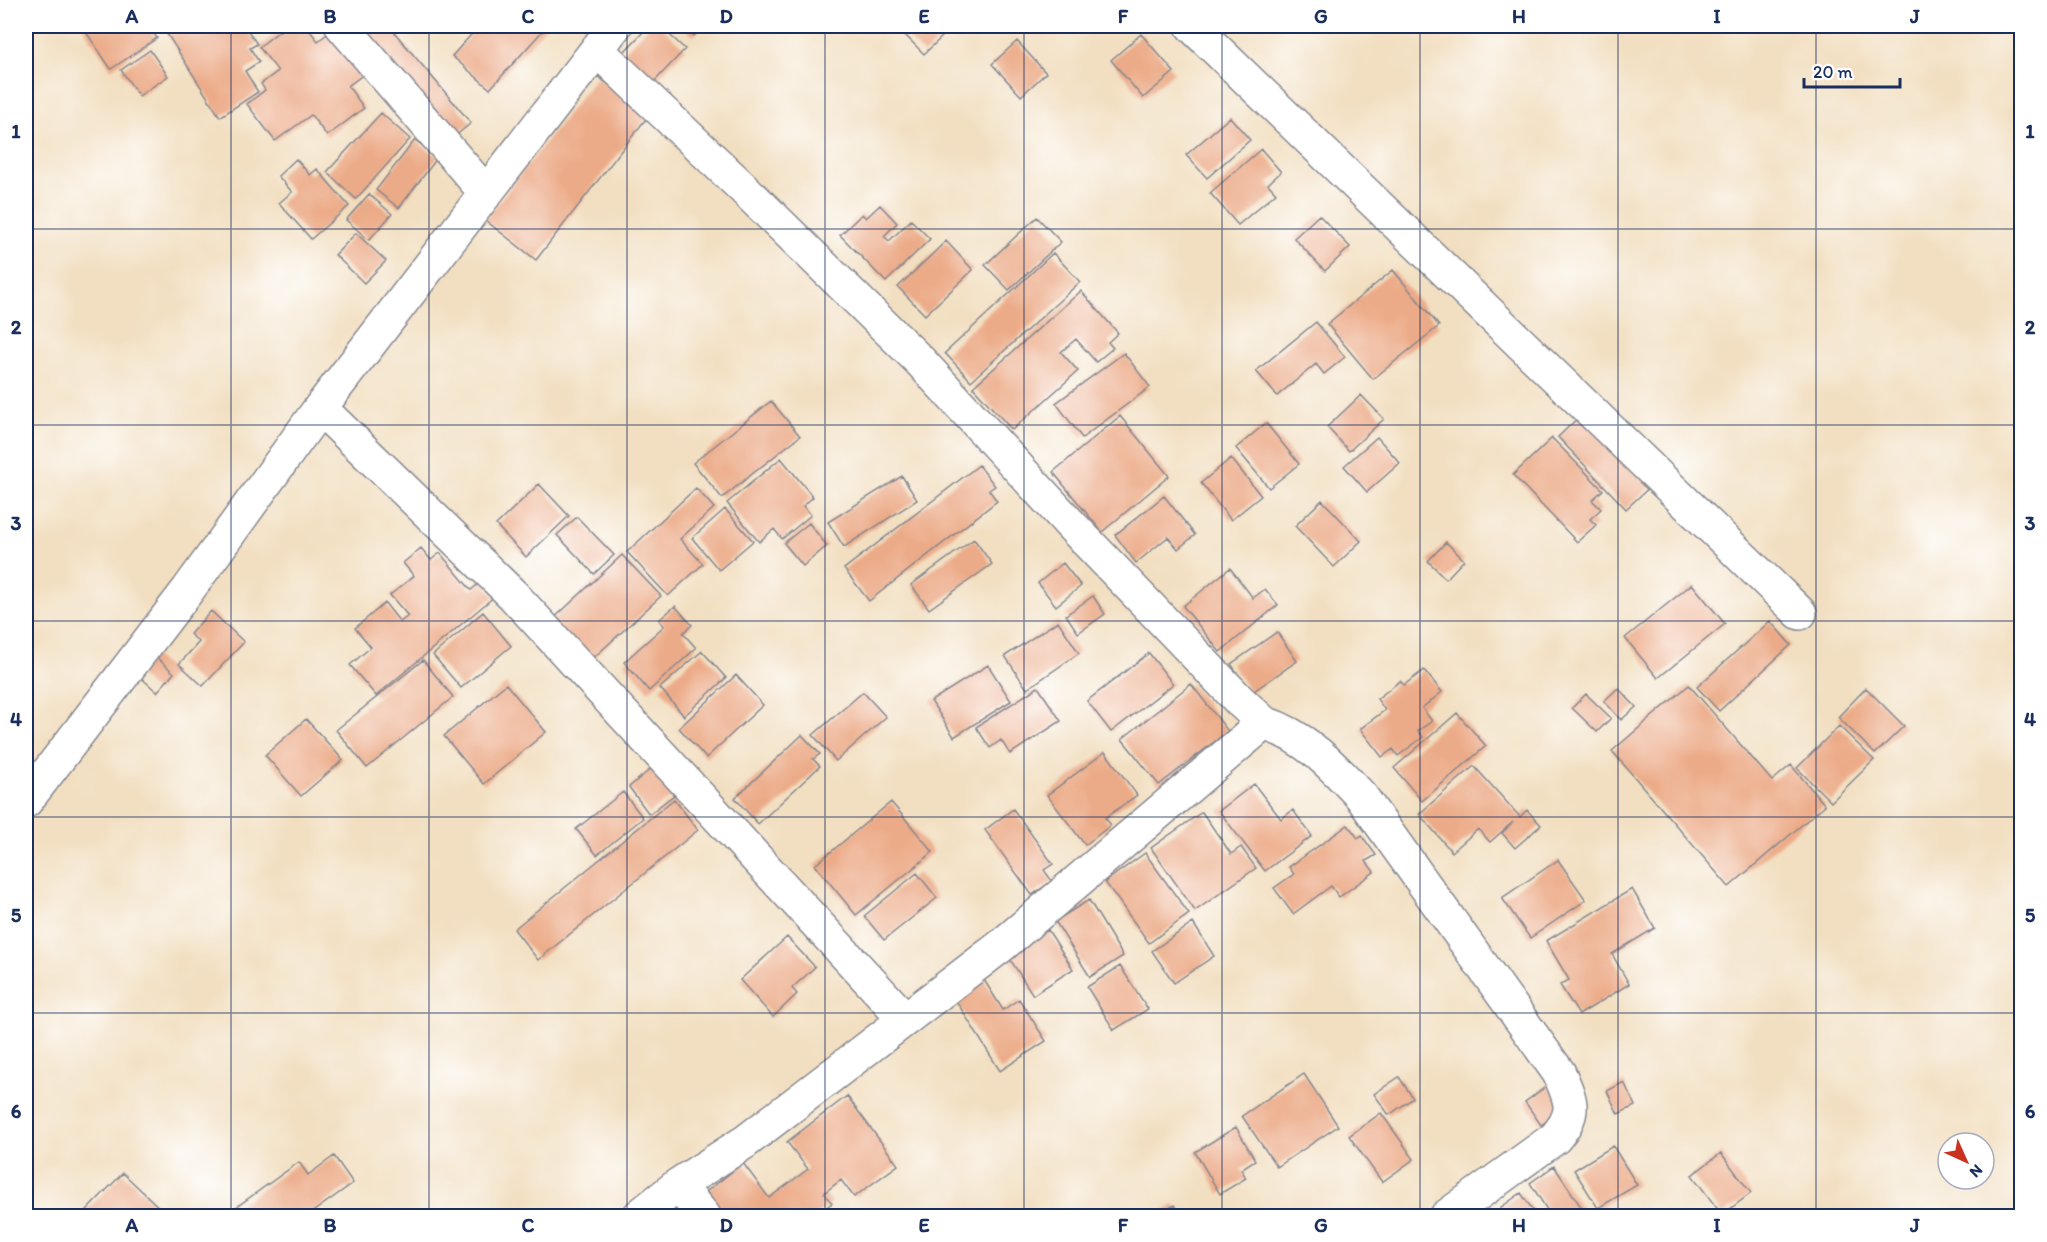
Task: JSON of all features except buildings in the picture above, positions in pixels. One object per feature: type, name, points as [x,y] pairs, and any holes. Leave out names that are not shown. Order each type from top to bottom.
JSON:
[{"type":"street","points":[[342,26],[486,193]]},
{"type":"street","points":[[1192,26],[1800,613]]},
{"type":"street","points":[[26,801],[188,590],[320,408],[606,38],[741,186],[920,361],[1071,525],[1240,701],[1264,723],[1282,729],[1328,760],[1361,796],[1560,1073],[1571,1106],[1568,1123],[1555,1138],[1447,1216]]},
{"type":"street","points":[[320,408],[513,595],[904,1019]]},
{"type":"street","points":[[639,1216],[678,1185],[745,1142],[1001,946],[1264,723]]},
{"type":"street","points":[[678,1185],[704,1216]]}]
